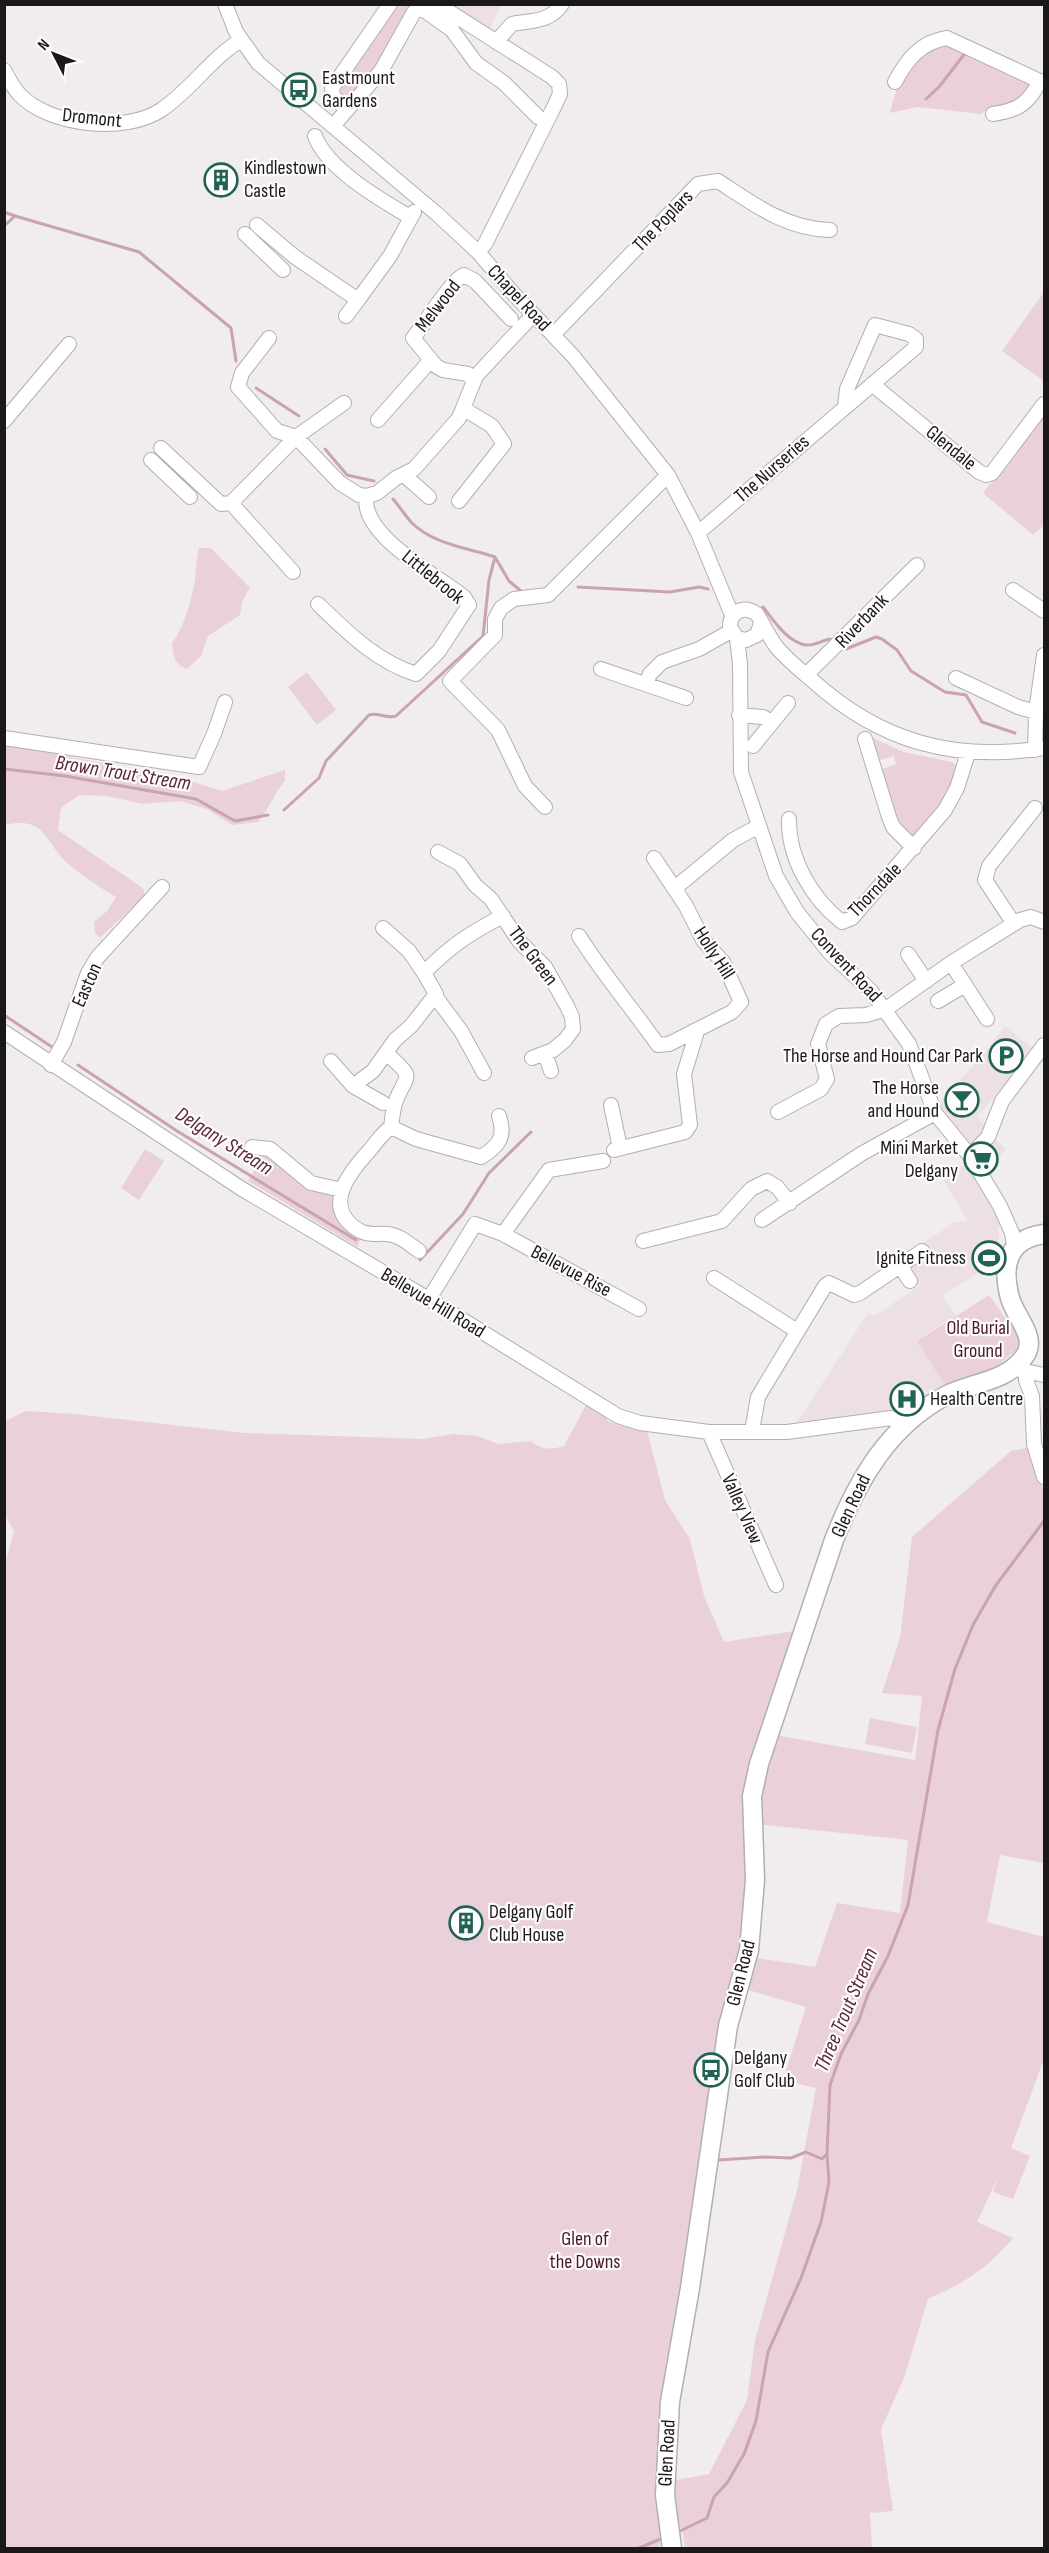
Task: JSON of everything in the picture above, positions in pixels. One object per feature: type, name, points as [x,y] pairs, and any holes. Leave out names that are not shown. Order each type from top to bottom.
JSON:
[{"type":"main road","points":[[1020,1370],[1029,1343],[1010,1298],[1007,1279],[1008,1261],[1014,1246],[1023,1239],[1044,1234]]},
{"type":"main road","name":"Glen Road","points":[[671,2539],[664,2495],[670,2402],[690,2288],[728,2026],[749,1950],[754,1910],[752,1796],[782,1690],[847,1508],[865,1473],[904,1426],[948,1395],[1020,1370]]},
{"type":"street","points":[[225,4],[241,40],[268,74],[423,201],[478,252]]},
{"type":"street","points":[[347,110],[333,96],[332,88],[390,4]]},
{"type":"street","name":"Chapel Road","points":[[437,4],[552,76],[559,84],[560,94],[485,244],[478,252],[533,315],[573,356],[668,475],[725,592],[738,612]]},
{"type":"street","points":[[496,42],[512,24],[541,21],[555,13],[562,4]]},
{"type":"street","points":[[333,126],[381,71],[415,7],[425,9],[452,30],[476,63],[527,96],[538,117]]},
{"type":"street","points":[[896,82],[905,64],[924,45],[932,40],[947,38],[1042,82],[1029,101],[1020,108],[993,114]]},
{"type":"street","name":"Dromont","points":[[4,70],[19,93],[41,110],[67,119],[119,124],[149,117],[160,111],[214,60],[241,40]]},
{"type":"street","points":[[315,136],[321,149],[338,166],[372,193],[410,217]]},
{"type":"street","name":"The Poplars","points":[[552,334],[698,184],[718,181],[768,214],[796,225],[830,230]]},
{"type":"street","points":[[346,316],[390,256],[410,217],[423,201]]},
{"type":"street","points":[[257,225],[284,248],[358,300]]},
{"type":"street","points":[[245,234],[283,270]]},
{"type":"street","points":[[273,260],[284,248]]},
{"type":"street","name":"Melwood","points":[[473,380],[468,374],[443,370],[430,361],[413,338],[460,276],[464,275],[475,281],[511,319]]},
{"type":"street","points":[[269,338],[242,374],[238,387],[277,431],[296,437],[340,483],[359,495],[367,496],[377,493],[414,469],[464,409],[473,380],[496,352],[533,315]]},
{"type":"street","name":"The Nurseries","points":[[698,533],[916,347],[916,339],[909,334],[875,325],[847,389],[845,406]]},
{"type":"street","points":[[4,422],[69,344]]},
{"type":"street","name":"Melwood","points":[[378,420],[430,361]]},
{"type":"street","name":"Glendale","points":[[872,384],[986,476],[992,473],[1044,404]]},
{"type":"street","points":[[161,448],[221,504],[231,503],[296,437],[344,403]]},
{"type":"street","points":[[459,501],[504,444],[492,426],[464,409]]},
{"type":"street","points":[[151,460],[190,497]]},
{"type":"street","points":[[173,481],[184,469]]},
{"type":"street","points":[[404,475],[429,497]]},
{"type":"street","points":[[545,807],[525,786],[498,730],[450,681],[495,635],[495,619],[501,608],[514,599],[548,595],[668,475]]},
{"type":"street","name":"Littlebrook","points":[[318,604],[348,633],[382,659],[416,674],[439,651],[469,605],[464,597],[388,540],[371,522],[364,506],[367,496]]},
{"type":"street","points":[[231,503],[293,572]]},
{"type":"street","name":"Riverbank","points":[[806,675],[917,565]]},
{"type":"street","points":[[1013,590],[1044,611]]},
{"type":"street","points":[[777,647],[743,636],[729,623],[738,612],[757,614],[777,647],[833,700],[878,727],[908,740],[968,753],[1040,749],[1036,712],[1044,655]]},
{"type":"street","points":[[646,684],[650,674],[662,663],[759,631],[761,623]]},
{"type":"street","name":"Convent Road","points":[[743,636],[739,716],[741,772],[776,876],[797,912],[831,953],[871,990],[886,1009],[918,1062],[935,1113],[969,1156],[1000,1206],[1012,1233],[1014,1246]]},
{"type":"street","points":[[601,669],[686,698]]},
{"type":"street","points":[[956,678],[1018,707],[1036,712]]},
{"type":"street","points":[[4,738],[199,767],[225,702]]},
{"type":"street","points":[[753,746],[788,702]]},
{"type":"street","points":[[739,716],[763,717],[772,722]]},
{"type":"street","name":"Thorndale","points":[[865,739],[889,817],[894,827],[915,848]]},
{"type":"street","name":"Thorndale","points":[[789,819],[789,832],[797,863],[809,885],[828,911],[842,922],[852,918],[915,848],[953,796],[968,753]]},
{"type":"street","points":[[1014,924],[985,880],[988,866],[1035,808]]},
{"type":"street","points":[[675,888],[733,840],[759,826]]},
{"type":"street","name":"The Green","points":[[438,852],[460,864],[475,885],[491,899],[519,941],[545,967],[572,1017],[573,1029],[565,1040],[539,1055],[550,1071]]},
{"type":"street","name":"Holly Hill","points":[[579,936],[595,961],[636,1012],[658,1044],[669,1044],[732,1012],[741,1002],[723,962],[704,940],[675,888],[654,858]]},
{"type":"street","name":"Easton","points":[[51,1065],[64,1042],[88,973],[97,958],[162,887]]},
{"type":"street","name":"The Green","points":[[424,973],[447,949],[465,935],[502,916]]},
{"type":"street","points":[[778,1112],[821,1089],[827,1079],[818,1044],[826,1024],[839,1016],[866,1015],[886,1009],[951,963],[1014,924],[1031,917],[1044,922]]},
{"type":"street","points":[[383,928],[409,951],[424,973],[435,996],[461,1031],[484,1073]]},
{"type":"street","points":[[908,954],[926,981]]},
{"type":"street","points":[[951,963],[987,1019]]},
{"type":"street","points":[[938,1001],[965,985]]},
{"type":"street","points":[[353,1086],[373,1071],[395,1040],[411,1026],[435,996]]},
{"type":"street","points":[[611,1105],[617,1149],[685,1132],[690,1125],[684,1074],[696,1035],[694,1031]]},
{"type":"street","name":"Bellevue Hill Road","points":[[4,1032],[232,1183],[429,1299],[618,1416],[640,1424],[709,1432],[787,1432],[891,1418],[904,1426]]},
{"type":"street","points":[[969,1156],[988,1137],[994,1127],[1002,1101],[1044,1045]]},
{"type":"street","points":[[387,1054],[406,1071],[407,1083],[395,1102],[391,1127],[356,1164],[342,1190],[340,1206],[344,1216],[351,1224],[366,1234],[387,1234],[401,1238],[419,1251]]},
{"type":"street","points":[[331,1061],[353,1086],[383,1103]]},
{"type":"street","points":[[762,1220],[861,1154],[935,1113]]},
{"type":"street","points":[[391,1127],[416,1139],[481,1157],[495,1148],[502,1139],[503,1129],[499,1116]]},
{"type":"street","points":[[252,1147],[270,1149],[311,1183],[342,1190]]},
{"type":"street","points":[[503,1234],[549,1170],[603,1161]]},
{"type":"street","points":[[643,1241],[722,1221],[751,1189],[767,1181],[777,1187],[790,1203]]},
{"type":"street","name":"Bellevue Rise","points":[[429,1299],[475,1224],[503,1234],[639,1309]]},
{"type":"street","points":[[357,1257],[366,1234]]},
{"type":"street","points":[[752,1431],[758,1397],[829,1283],[854,1295],[860,1293],[922,1251]]},
{"type":"street","points":[[900,1266],[910,1281]]},
{"type":"street","points":[[714,1278],[797,1331]]},
{"type":"street","points":[[1020,1370],[1044,1375]]},
{"type":"street","points":[[1020,1370],[1032,1396],[1034,1444],[1044,1477]]},
{"type":"street","name":"Valley View","points":[[709,1432],[776,1585]]},
{"type":"shaded area","points":[[448,5],[501,5],[489,31]]},
{"type":"shaded area","points":[[1005,1026],[1032,1048],[1019,1063],[1021,1069],[977,1116],[988,1129],[971,1148],[941,1111],[938,1103],[983,1055]]},
{"type":"shaded area","points":[[992,1136],[1006,1149],[987,1170],[976,1154]]},
{"type":"shaded area","points":[[969,1162],[999,1217],[999,1268],[985,1269],[942,1296],[956,1315],[917,1340],[945,1386],[921,1401],[890,1412],[797,1422],[868,1313],[874,1316],[919,1286],[910,1269],[922,1244],[953,1223],[967,1220],[942,1177]]},
{"type":"green space","points":[[395,5],[407,5],[412,11],[400,36],[348,104],[337,91]]},
{"type":"green space","points":[[936,41],[977,53],[1033,87],[1010,106],[991,107],[981,114],[917,107],[890,113],[897,90],[906,72]]},
{"type":"green space","points":[[1044,292],[1044,381],[1002,351]]},
{"type":"green space","points":[[1044,413],[1044,525],[1033,535],[983,493]]},
{"type":"green space","points":[[199,548],[211,548],[250,588],[242,602],[240,615],[208,636],[201,656],[187,669],[179,665],[175,659],[172,643],[190,604]]},
{"type":"green space","points":[[307,672],[336,710],[317,725],[288,687]]},
{"type":"green space","points":[[872,738],[904,752],[952,762],[960,768],[945,801],[915,840],[900,828],[895,820],[880,770],[896,764],[894,756],[880,760]]},
{"type":"green space","points":[[5,744],[187,780],[222,791],[285,770],[285,781],[258,822],[232,825],[207,809],[180,801],[143,804],[107,796],[79,795],[61,808],[58,830],[144,889],[144,896],[100,938],[95,932],[94,922],[107,911],[116,897],[66,862],[36,827],[18,823],[5,825]]},
{"type":"green space","points":[[145,1149],[164,1161],[139,1200],[121,1188]]},
{"type":"green space","points":[[264,1154],[276,1159],[311,1188],[336,1196],[341,1221],[348,1230],[360,1238],[358,1247],[248,1181]]},
{"type":"green space","name":"Old Burial Ground","points":[[989,1295],[1011,1326],[1017,1323],[1023,1344],[997,1366],[945,1386],[917,1341]]},
{"type":"green space","name":"Glen of the Downs","points":[[587,1403],[601,1411],[609,1422],[647,1430],[665,1500],[690,1539],[704,1596],[724,1642],[800,1630],[762,1742],[750,1879],[661,2513],[660,2548],[5,2548],[4,1567],[14,1532],[5,1515],[5,1421],[26,1411],[75,1414],[245,1433],[422,1439],[454,1434],[478,1436],[498,1444],[531,1441],[550,1449],[564,1446]]},
{"type":"green space","points":[[1031,1447],[1044,1492],[1044,1863],[1000,1855],[987,1922],[1044,1937],[1044,2059],[1011,2148],[1030,2156],[1013,2199],[993,2192],[1000,2173],[977,2222],[1013,2238],[985,2267],[928,2299],[904,2378],[881,2429],[893,2511],[870,2513],[872,2548],[685,2548],[683,2533],[675,2516],[670,2481],[709,2474],[747,2400],[755,2340],[797,2190],[816,2088],[783,2080],[806,2007],[745,1989],[757,1958],[815,1967],[837,1903],[900,1913],[908,1840],[758,1824],[763,1764],[775,1735],[915,1760],[922,1696],[882,1693],[900,1638],[912,1537],[1011,1451]]},
{"type":"green space","points":[[870,1718],[917,1727],[912,1753],[865,1744]]},
{"type":"waterway","points":[[926,99],[939,87],[966,52]]},
{"type":"waterway","points":[[4,212],[15,216]]},
{"type":"waterway","points":[[4,226],[15,216],[139,252],[231,328],[236,361]]},
{"type":"waterway","points":[[256,388],[299,416]]},
{"type":"waterway","points":[[325,449],[347,475],[374,481]]},
{"type":"waterway","points":[[393,499],[411,522],[429,535],[495,557],[509,581],[522,592]]},
{"type":"waterway","name":"Brown Trout Stream","points":[[284,810],[319,778],[326,761],[369,715],[396,716],[483,636],[489,580],[495,557]]},
{"type":"waterway","points":[[578,587],[670,592],[699,587],[708,589]]},
{"type":"waterway","name":"Brown Trout Stream","points":[[763,607],[782,630],[800,644],[810,645],[830,639]]},
{"type":"waterway","name":"Brown Trout Stream","points":[[846,649],[876,637],[882,639],[897,650],[911,671],[945,692],[966,695],[982,722],[1015,733]]},
{"type":"waterway","name":"Brown Trout Stream","points":[[4,769],[65,776],[196,799],[235,821],[268,815]]},
{"type":"waterway","name":"Delgany Stream","points":[[4,1015],[52,1047]]},
{"type":"waterway","name":"Delgany Stream","points":[[78,1065],[177,1131],[356,1240]]},
{"type":"waterway","name":"Delgany Stream","points":[[420,1260],[463,1214],[489,1173],[531,1132]]},
{"type":"waterway","name":"Three Trout Stream","points":[[678,2532],[707,2518],[714,2497],[727,2483],[744,2454],[756,2421],[768,2352],[801,2278],[821,2222],[829,2182],[827,2154],[830,2085],[841,2054],[888,1956],[908,1905],[938,1730],[955,1669],[973,1625],[996,1585],[1044,1521]]},
{"type":"waterway","points":[[719,2160],[791,2158],[806,2152],[822,2159],[827,2154]]},
{"type":"waterway","name":"Three Trout Stream","points":[[639,2548],[663,2538]]},
{"type":"place","name":"Eastmount Gardens","points":[[299,90]]},
{"type":"place","name":"Kindlestown Castle","points":[[221,180]]},
{"type":"place","name":"The Horse and Hound Car Park","points":[[1006,1056]]},
{"type":"place","name":"The Horse and Hound","points":[[962,1100]]},
{"type":"place","name":"Mini Market Delgany","points":[[981,1159]]},
{"type":"place","name":"Ignite Fitness","points":[[989,1258]]},
{"type":"place","name":"Health Centre","points":[[907,1399]]},
{"type":"place","name":"Delgany Golf Club House","points":[[466,1923]]},
{"type":"place","name":"Delgany Golf Club","points":[[711,2070]]}]
